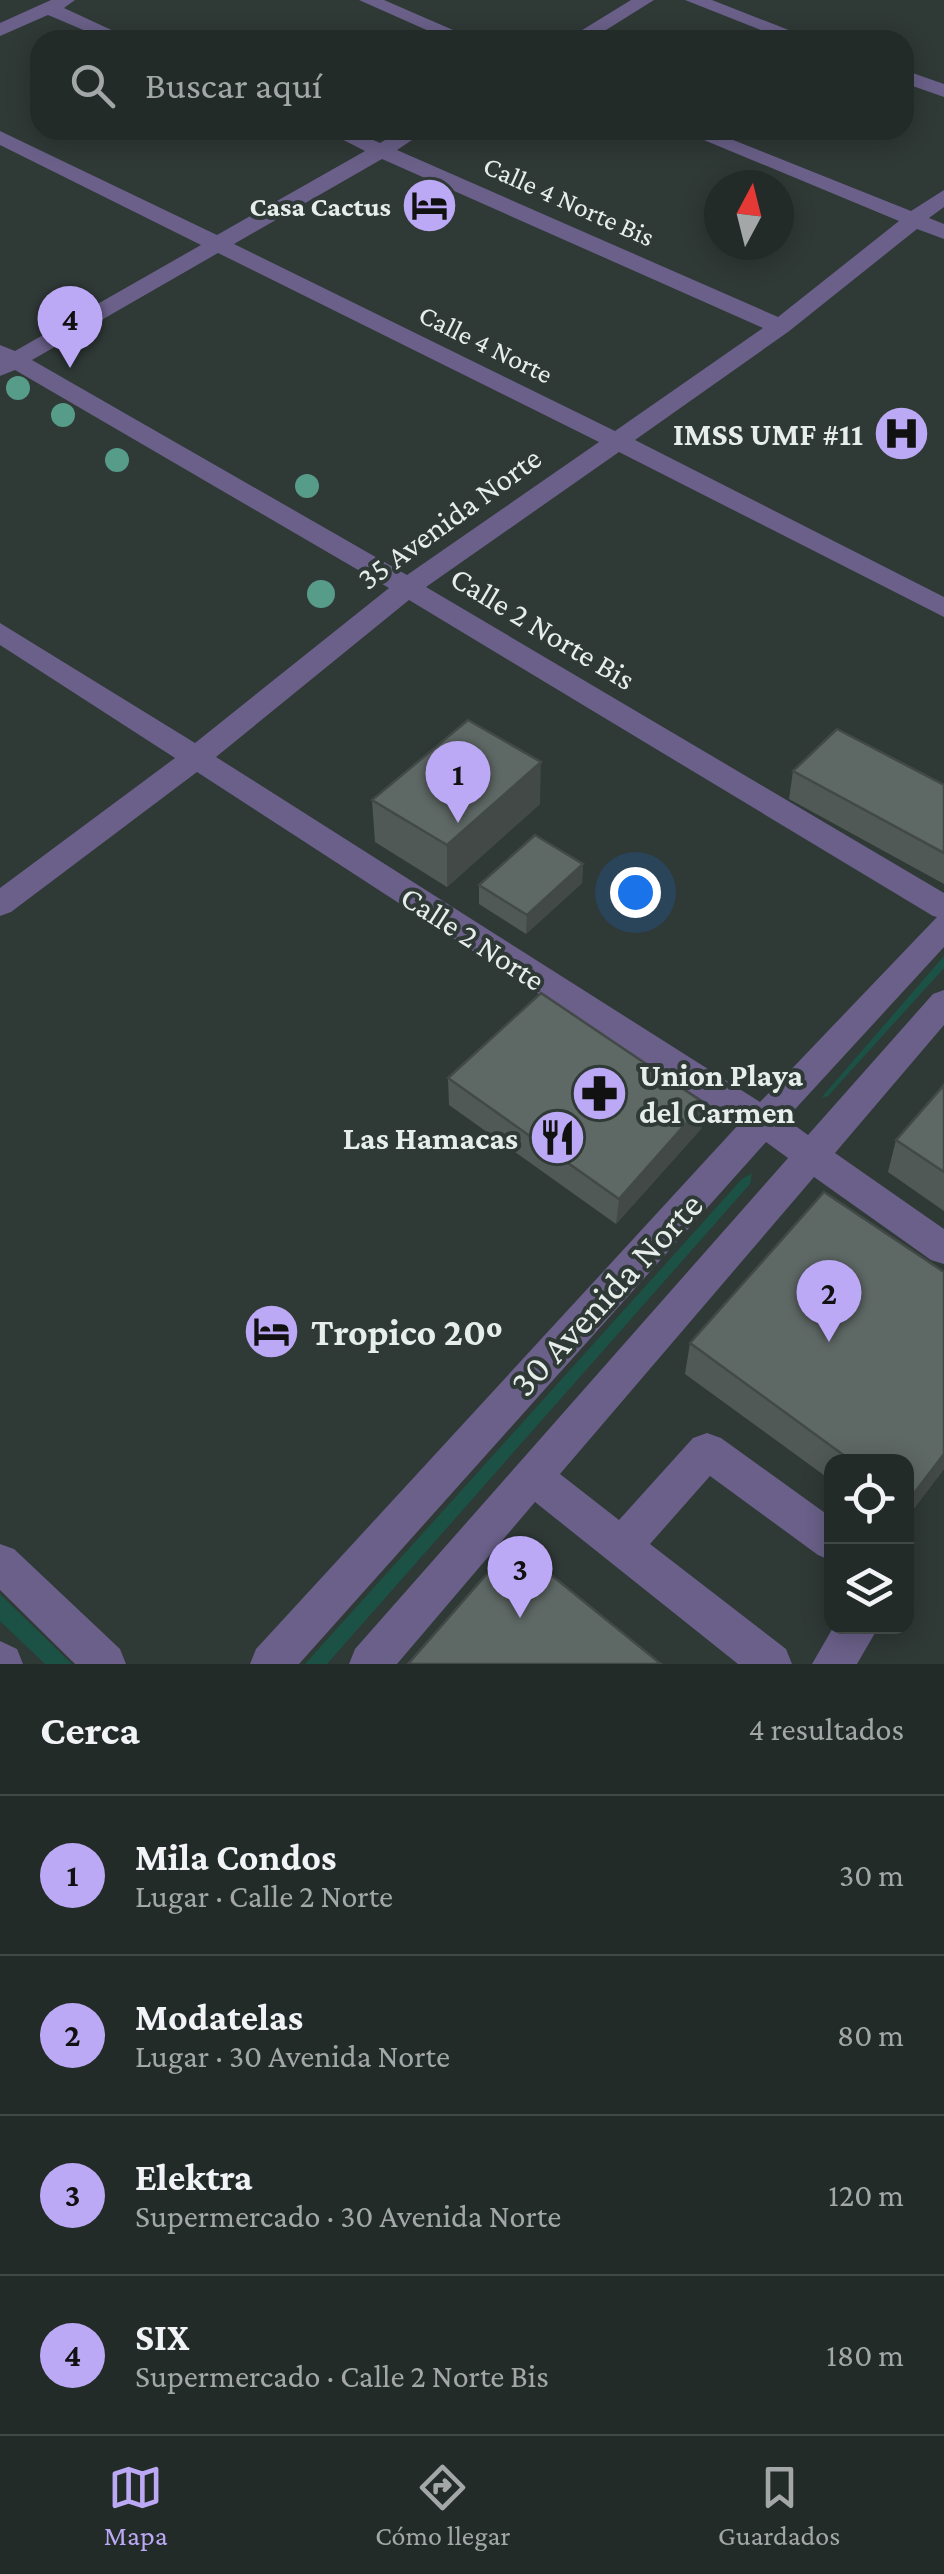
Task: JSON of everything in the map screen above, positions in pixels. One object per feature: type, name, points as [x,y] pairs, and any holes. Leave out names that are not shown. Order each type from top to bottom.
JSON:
[{"type":"street","points":[[368,0],[442,30]]},
{"type":"street","points":[[593,30],[645,0]]},
{"type":"street","points":[[694,0],[776,30]]},
{"type":"street","points":[[0,30],[57,4],[105,30]]},
{"type":"street","points":[[914,80],[944,91]]},
{"type":"street","name":"Calle 4 Norte","points":[[0,136],[615,440],[944,608]]},
{"type":"street","name":"Calle 4 Norte Bis","points":[[358,140],[780,327]]},
{"type":"street","points":[[5,361],[218,247],[399,140]]},
{"type":"street","points":[[715,140],[944,232]]},
{"type":"street","name":"35 Avenida Norte","points":[[0,904],[196,758],[407,588],[780,327],[944,196]]},
{"type":"street","name":"Calle 2 Norte Bis","points":[[5,361],[407,588],[944,908]]},
{"type":"street","name":"Calle 2 Norte","points":[[0,632],[765,1123],[944,1249]]},
{"type":"street","name":"30 Avenida Norte","points":[[271,1664],[642,1252],[944,926]]},
{"type":"street","name":"30 Avenida Norte","points":[[370,1664],[944,1003]]},
{"type":"street","points":[[620,1548],[707,1451],[824,1536]]},
{"type":"street","points":[[532,1476],[770,1664]]},
{"type":"street","points":[[0,1563],[105,1664]]},
{"type":"street","points":[[833,1664],[854,1634]]},
{"type":"green space","points":[[944,956],[944,968],[828,1096],[821,1098]]},
{"type":"green space","points":[[752,1173],[750,1184],[327,1664],[305,1664],[742,1179]]},
{"type":"green space","points":[[0,1594],[72,1664],[45,1664],[0,1621]]},
{"type":"building","points":[[468,720],[541,762],[447,845],[372,800]]},
{"type":"building","points":[[837,729],[944,785],[944,853],[793,771]]},
{"type":"building","points":[[535,835],[583,864],[527,915],[479,885]]},
{"type":"building","points":[[541,993],[704,1103],[619,1199],[448,1078]]},
{"type":"building","points":[[944,1085],[944,1172],[896,1140]]},
{"type":"building","points":[[824,1192],[944,1272],[944,1454],[914,1493],[914,1454],[842,1454],[690,1343]]},
{"type":"building","points":[[513,1544],[661,1664],[408,1664]]},
{"type":"place","name":"Casa Cactus","points":[[430,206]]},
{"type":"place","name":"SIX","points":[[70,368]]},
{"type":"place","name":"IMSS UMF #11","points":[[902,434]]},
{"type":"place","name":"Mila Condos","points":[[458,823]]},
{"type":"place","name":"Union Playa del Carmen","points":[[600,1093]]},
{"type":"place","name":"Las Hamacas","points":[[557,1138]]},
{"type":"place","name":"Tropico 20º","points":[[272,1332]]},
{"type":"place","name":"Modatelas","points":[[829,1342]]},
{"type":"place","name":"Elektra","points":[[520,1618]]}]
